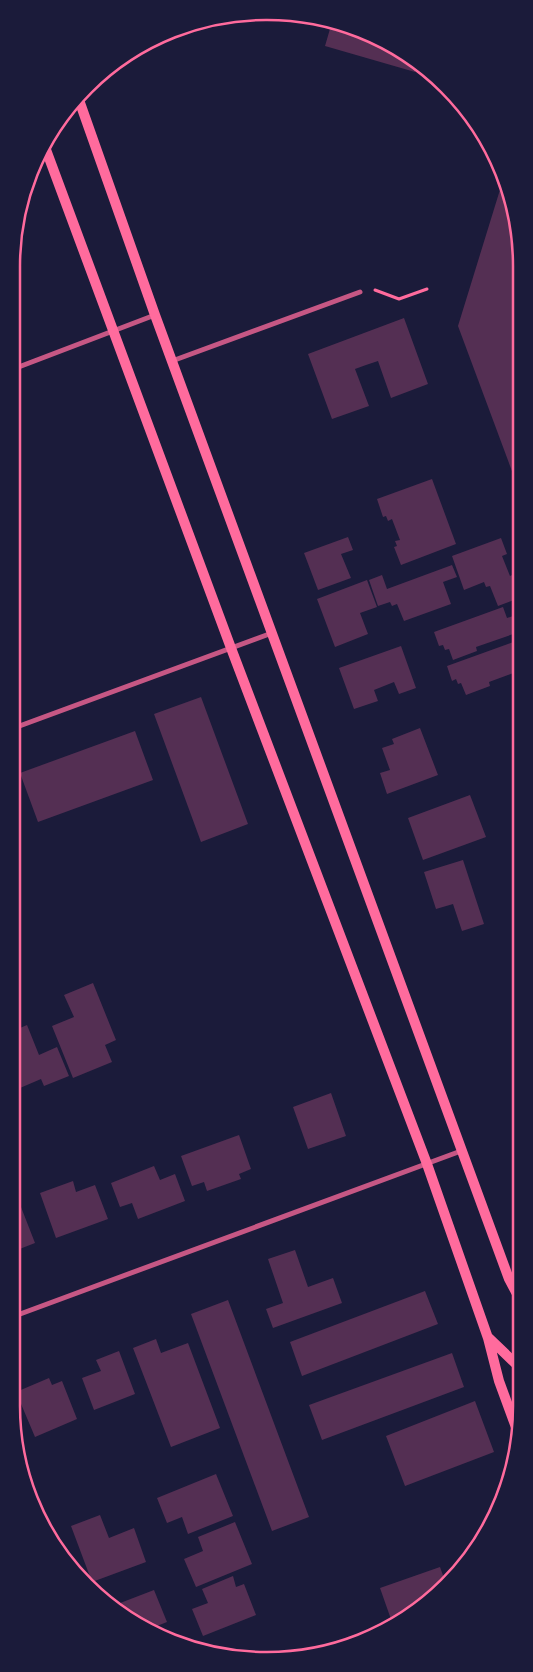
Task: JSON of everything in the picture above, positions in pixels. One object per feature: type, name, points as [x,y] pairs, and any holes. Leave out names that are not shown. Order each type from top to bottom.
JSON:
[{"type":"main road","points":[[81,104],[155,315],[273,632],[461,1152],[513,1286]]},
{"type":"main road","points":[[47,153],[231,648],[427,1164],[488,1338],[499,1381],[512,1417]]},
{"type":"main road","points":[[488,1338],[513,1361]]},
{"type":"street","points":[[172,361],[360,292]]},
{"type":"street","points":[[20,366],[155,315]]},
{"type":"street","points":[[20,726],[273,632]]},
{"type":"street","points":[[20,1314],[461,1152]]},
{"type":"path","points":[[360,292],[373,289],[399,299],[427,289]]},
{"type":"building","points":[[330,28],[376,45],[416,70],[415,72],[325,46]]},
{"type":"building","points":[[500,188],[511,234],[513,266],[513,474],[458,326]]},
{"type":"building","points":[[404,318],[428,384],[391,398],[378,361],[355,369],[369,406],[332,419],[308,354]]},
{"type":"building","points":[[432,479],[456,544],[401,565],[394,547],[397,546],[395,541],[400,540],[392,519],[388,521],[386,516],[383,517],[377,499]]},
{"type":"building","points":[[348,537],[353,550],[341,554],[351,578],[318,590],[304,553]]},
{"type":"building","points":[[501,538],[507,554],[502,556],[510,576],[513,574],[513,600],[498,606],[490,586],[486,587],[484,582],[464,590],[452,556]]},
{"type":"building","points":[[452,565],[457,577],[443,582],[451,604],[404,621],[397,604],[392,606],[390,602],[378,606],[369,580],[382,575],[387,589]]},
{"type":"building","points":[[367,580],[377,607],[360,613],[368,634],[335,647],[317,599]]},
{"type":"building","points":[[503,607],[507,618],[513,616],[513,634],[476,647],[477,651],[453,660],[449,649],[445,650],[443,645],[439,646],[434,632]]},
{"type":"building","points":[[513,642],[513,673],[489,682],[490,686],[466,695],[461,683],[458,684],[456,679],[452,681],[447,666]]},
{"type":"building","points":[[401,646],[416,688],[399,694],[394,682],[374,690],[378,701],[354,709],[339,668]]},
{"type":"building","points":[[201,697],[248,824],[201,842],[154,714]]},
{"type":"building","points":[[420,728],[438,775],[387,794],[380,773],[390,770],[382,748],[394,744],[392,739]]},
{"type":"building","points":[[135,731],[153,780],[38,822],[20,773]]},
{"type":"building","points":[[470,795],[486,837],[423,860],[408,818]]},
{"type":"building","points":[[463,860],[484,924],[462,931],[453,904],[436,909],[424,872]]},
{"type":"building","points":[[93,983],[116,1040],[105,1045],[112,1062],[73,1078],[52,1026],[74,1017],[64,995]]},
{"type":"building","points":[[27,1025],[39,1055],[57,1047],[69,1076],[44,1086],[41,1079],[20,1088],[20,1028]]},
{"type":"building","points":[[331,1093],[346,1136],[308,1149],[293,1107]]},
{"type":"building","points":[[239,1135],[251,1169],[239,1174],[241,1179],[207,1191],[204,1182],[192,1186],[181,1156]]},
{"type":"building","points":[[154,1166],[160,1180],[175,1174],[185,1201],[138,1219],[132,1203],[120,1207],[111,1183]]},
{"type":"building","points":[[73,1181],[76,1192],[95,1185],[108,1219],[56,1238],[40,1193]]},
{"type":"building","points":[[20,1207],[35,1243],[20,1249]]},
{"type":"building","points":[[295,1250],[308,1287],[333,1278],[342,1303],[273,1328],[266,1309],[283,1303],[268,1259]]},
{"type":"building","points":[[425,1291],[438,1324],[302,1376],[290,1342]]},
{"type":"building","points":[[228,1300],[309,1517],[272,1531],[191,1314]]},
{"type":"building","points":[[156,1339],[161,1353],[188,1343],[220,1428],[171,1447],[133,1348]]},
{"type":"building","points":[[119,1351],[135,1394],[94,1410],[82,1378],[101,1371],[96,1360]]},
{"type":"building","points":[[452,1353],[464,1387],[322,1440],[309,1405]]},
{"type":"building","points":[[49,1378],[52,1385],[62,1381],[77,1419],[35,1437],[20,1401],[20,1390]]},
{"type":"building","points":[[475,1401],[494,1452],[405,1486],[386,1436]]},
{"type":"building","points":[[216,1474],[233,1516],[188,1534],[182,1517],[167,1523],[157,1498]]},
{"type":"building","points":[[100,1515],[109,1538],[134,1528],[146,1562],[94,1581],[91,1579],[71,1526]]},
{"type":"building","points":[[235,1522],[252,1564],[196,1587],[184,1559],[203,1551],[198,1537]]},
{"type":"building","points":[[440,1567],[444,1577],[417,1601],[391,1619],[380,1588]]},
{"type":"building","points":[[233,1576],[236,1587],[244,1584],[256,1615],[203,1636],[192,1609],[208,1603],[202,1589]]},
{"type":"building","points":[[154,1590],[167,1622],[156,1626],[120,1603]]}]
